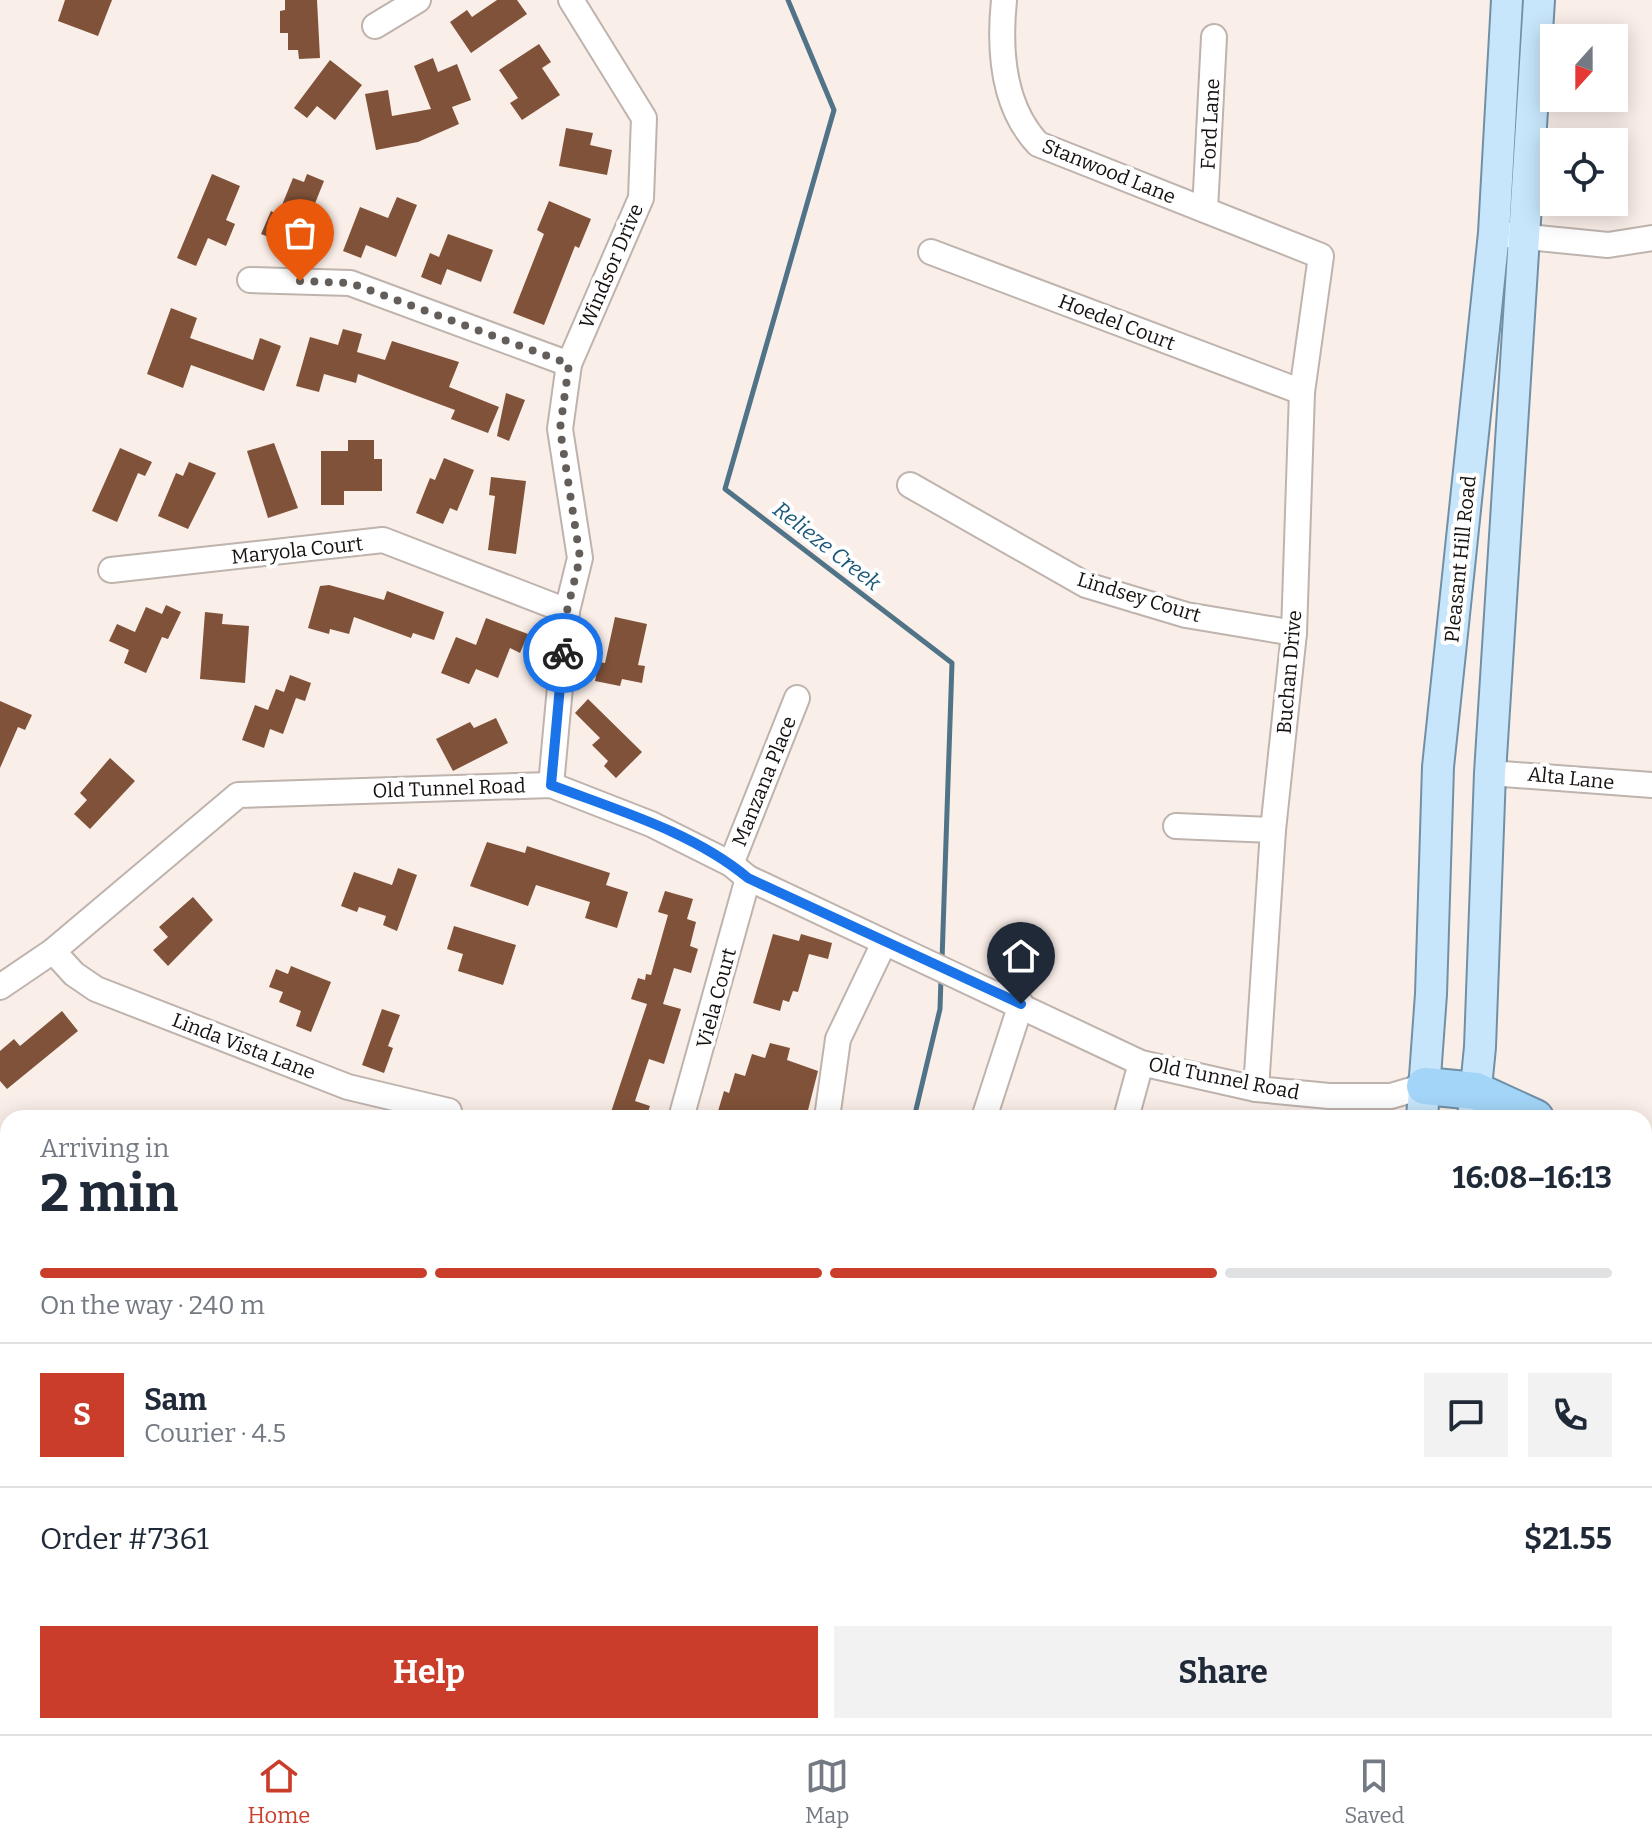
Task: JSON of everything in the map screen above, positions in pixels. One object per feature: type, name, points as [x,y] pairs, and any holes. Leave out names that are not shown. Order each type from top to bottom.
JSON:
[{"type":"highway","points":[[1424,1102],[1475,1105],[1498,1110]]},
{"type":"main road","name":"Pleasant Hill Road","points":[[1424,1102],[1438,767],[1494,233],[1507,0]]},
{"type":"main road","name":"Pleasant Hill Road","points":[[1475,1105],[1490,773],[1527,237],[1539,0]]},
{"type":"street","points":[[375,26],[418,0]]},
{"type":"street","name":"Windsor Drive","points":[[551,785],[567,611],[580,558],[560,429],[569,364],[641,198],[644,118],[571,0]]},
{"type":"street","name":"Stanwood Lane","points":[[1004,0],[1000,35],[1009,88],[1022,127],[1038,144],[1321,256]]},
{"type":"street","name":"Ford Lane","points":[[1205,210],[1214,37]]},
{"type":"street","points":[[1494,233],[1608,245],[1652,238]]},
{"type":"street","name":"Hoedel Court","points":[[931,252],[1302,392]]},
{"type":"street","name":"Buchan Drive","points":[[1256,1089],[1273,830],[1294,633],[1302,392],[1321,256]]},
{"type":"street","points":[[250,280],[350,283],[569,364]]},
{"type":"street","name":"Lindsey Court","points":[[910,485],[1086,585],[1186,615],[1294,633]]},
{"type":"street","name":"Maryola Court","points":[[111,570],[383,540],[567,611]]},
{"type":"street","name":"Manzana Place","points":[[739,871],[797,698]]},
{"type":"street","name":"Alta Lane","points":[[1490,773],[1652,785]]},
{"type":"street","name":"Old Tunnel Road","points":[[0,987],[53,951],[238,795],[551,785],[651,824],[884,943],[1021,1004],[1141,1063],[1256,1089],[1329,1096],[1391,1096],[1424,1102]]},
{"type":"street","points":[[1176,826],[1273,830]]},
{"type":"street","name":"Viela Court","points":[[683,1110],[739,871]]},
{"type":"street","points":[[828,1110],[838,1039],[884,943]]},
{"type":"street","name":"Linda Vista Lane","points":[[53,951],[74,974],[96,989],[348,1087],[445,1110]]},
{"type":"street","points":[[987,1110],[1021,1004]]},
{"type":"street","points":[[1128,1110],[1141,1063]]},
{"type":"building","points":[[65,0],[112,0],[98,36],[58,21]]},
{"type":"building","points":[[285,0],[317,0],[320,58],[299,59],[298,50],[288,50],[288,33],[280,33],[280,11],[285,10]]},
{"type":"building","points":[[497,0],[517,0],[527,14],[471,53],[450,22],[467,10],[472,17]]},
{"type":"building","points":[[539,44],[551,62],[542,68],[560,95],[522,120],[510,103],[518,98],[499,70]]},
{"type":"building","points":[[433,58],[438,72],[457,64],[471,100],[452,107],[459,124],[418,142],[376,150],[365,94],[388,90],[392,116],[431,109],[414,66]]},
{"type":"building","points":[[330,60],[362,85],[335,120],[317,106],[307,118],[294,108]]},
{"type":"building","points":[[566,128],[593,133],[590,145],[612,150],[607,175],[559,166]]},
{"type":"building","points":[[212,174],[240,186],[226,220],[235,224],[226,246],[208,238],[196,266],[177,258]]},
{"type":"building","points":[[307,174],[324,181],[297,248],[261,234],[271,211],[278,215],[293,178],[304,182]]},
{"type":"building","points":[[397,197],[417,205],[396,257],[366,245],[361,258],[343,251],[360,207],[388,218]]},
{"type":"building","points":[[549,201],[591,219],[579,248],[575,246],[544,325],[513,313],[544,234],[537,230]]},
{"type":"building","points":[[448,234],[493,250],[481,282],[447,269],[441,285],[421,277],[430,253],[439,257]]},
{"type":"building","points":[[171,308],[197,318],[190,338],[253,360],[260,338],[281,346],[264,391],[191,365],[183,388],[147,374]]},
{"type":"building","points":[[343,329],[362,334],[357,352],[385,360],[392,341],[459,362],[449,387],[499,407],[488,433],[451,419],[455,410],[358,374],[356,383],[324,374],[319,392],[296,386],[310,337],[338,345]]},
{"type":"building","points":[[506,393],[525,400],[509,441],[497,436]]},
{"type":"building","points":[[348,440],[374,440],[374,459],[382,459],[382,491],[344,491],[344,505],[321,505],[321,451],[348,451]]},
{"type":"building","points":[[274,443],[298,508],[268,518],[247,451]]},
{"type":"building","points":[[120,448],[152,462],[145,476],[138,473],[117,522],[92,511]]},
{"type":"building","points":[[444,458],[474,470],[457,511],[450,508],[443,524],[416,513],[430,478],[435,480]]},
{"type":"building","points":[[189,462],[216,473],[188,529],[158,516],[176,473],[183,476]]},
{"type":"building","points":[[491,477],[526,481],[516,554],[488,550],[495,496],[489,495]]},
{"type":"building","points":[[329,585],[384,600],[387,591],[444,612],[434,640],[413,633],[411,638],[354,617],[349,634],[330,629],[329,634],[308,628],[320,586]]},
{"type":"building","points":[[166,605],[181,612],[168,639],[162,637],[146,673],[124,663],[129,650],[109,641],[117,624],[135,632],[146,607],[162,614]]},
{"type":"building","points":[[205,612],[223,614],[222,624],[249,626],[245,683],[200,679]]},
{"type":"building","points":[[615,617],[647,624],[638,665],[645,666],[642,683],[622,679],[620,686],[595,681],[599,662],[605,663]]},
{"type":"building","points":[[486,618],[528,634],[520,653],[510,648],[498,678],[476,669],[469,684],[441,673],[456,637],[476,645]]},
{"type":"building","points":[[290,675],[311,683],[305,701],[296,698],[283,734],[270,729],[264,748],[242,740],[255,705],[268,710],[276,689],[284,692]]},
{"type":"building","points":[[588,699],[642,752],[616,778],[604,766],[608,761],[592,745],[600,738],[575,713]]},
{"type":"building","points":[[0,701],[32,715],[25,730],[18,727],[0,768]]},
{"type":"building","points":[[496,718],[508,743],[453,771],[436,739],[470,722],[474,728]]},
{"type":"building","points":[[110,758],[135,781],[90,829],[74,814],[87,800],[80,793]]},
{"type":"building","points":[[487,842],[525,853],[527,846],[610,873],[606,885],[628,892],[617,928],[585,918],[590,902],[536,885],[528,906],[470,886]]},
{"type":"building","points":[[398,868],[417,875],[397,931],[383,925],[386,916],[359,907],[357,912],[341,906],[354,872],[392,885]]},
{"type":"building","points":[[665,891],[693,899],[687,919],[696,922],[690,946],[698,949],[691,973],[674,968],[663,1004],[681,1009],[664,1064],[649,1059],[635,1101],[650,1106],[649,1110],[612,1110],[647,1004],[631,999],[638,978],[645,980],[646,974],[651,975],[668,915],[658,912]]},
{"type":"building","points":[[193,897],[213,920],[168,966],[153,950],[168,937],[159,927]]},
{"type":"building","points":[[454,926],[516,945],[503,985],[458,971],[463,954],[447,949]]},
{"type":"building","points":[[773,934],[799,941],[801,934],[832,943],[828,959],[809,954],[798,992],[793,991],[789,1002],[783,1000],[780,1011],[753,1003]]},
{"type":"building","points":[[291,966],[331,982],[311,1032],[296,1026],[301,1011],[279,1002],[283,992],[269,987],[276,969],[288,974]]},
{"type":"building","points":[[382,1009],[400,1015],[388,1046],[393,1048],[384,1073],[362,1065]]},
{"type":"building","points":[[62,1011],[78,1031],[7,1089],[0,1081],[0,1051],[14,1039],[20,1046]]},
{"type":"building","points":[[770,1043],[790,1048],[787,1060],[818,1071],[808,1110],[718,1110],[724,1091],[729,1093],[735,1073],[745,1076],[752,1054],[765,1058]]},
{"type":"waterway","name":"Relieze Creek","points":[[788,0],[834,110],[725,489],[952,663],[942,960]]},
{"type":"waterway","name":"Relieze Creek","points":[[916,1110],[940,1009],[941,978]]},
{"type":"way so far","points":[[300,281],[350,283],[569,364],[560,429],[580,558],[567,611],[563,653]]},
{"type":"route","points":[[563,653],[551,785],[651,824],[731,864],[748,878],[1021,1004]]}]
